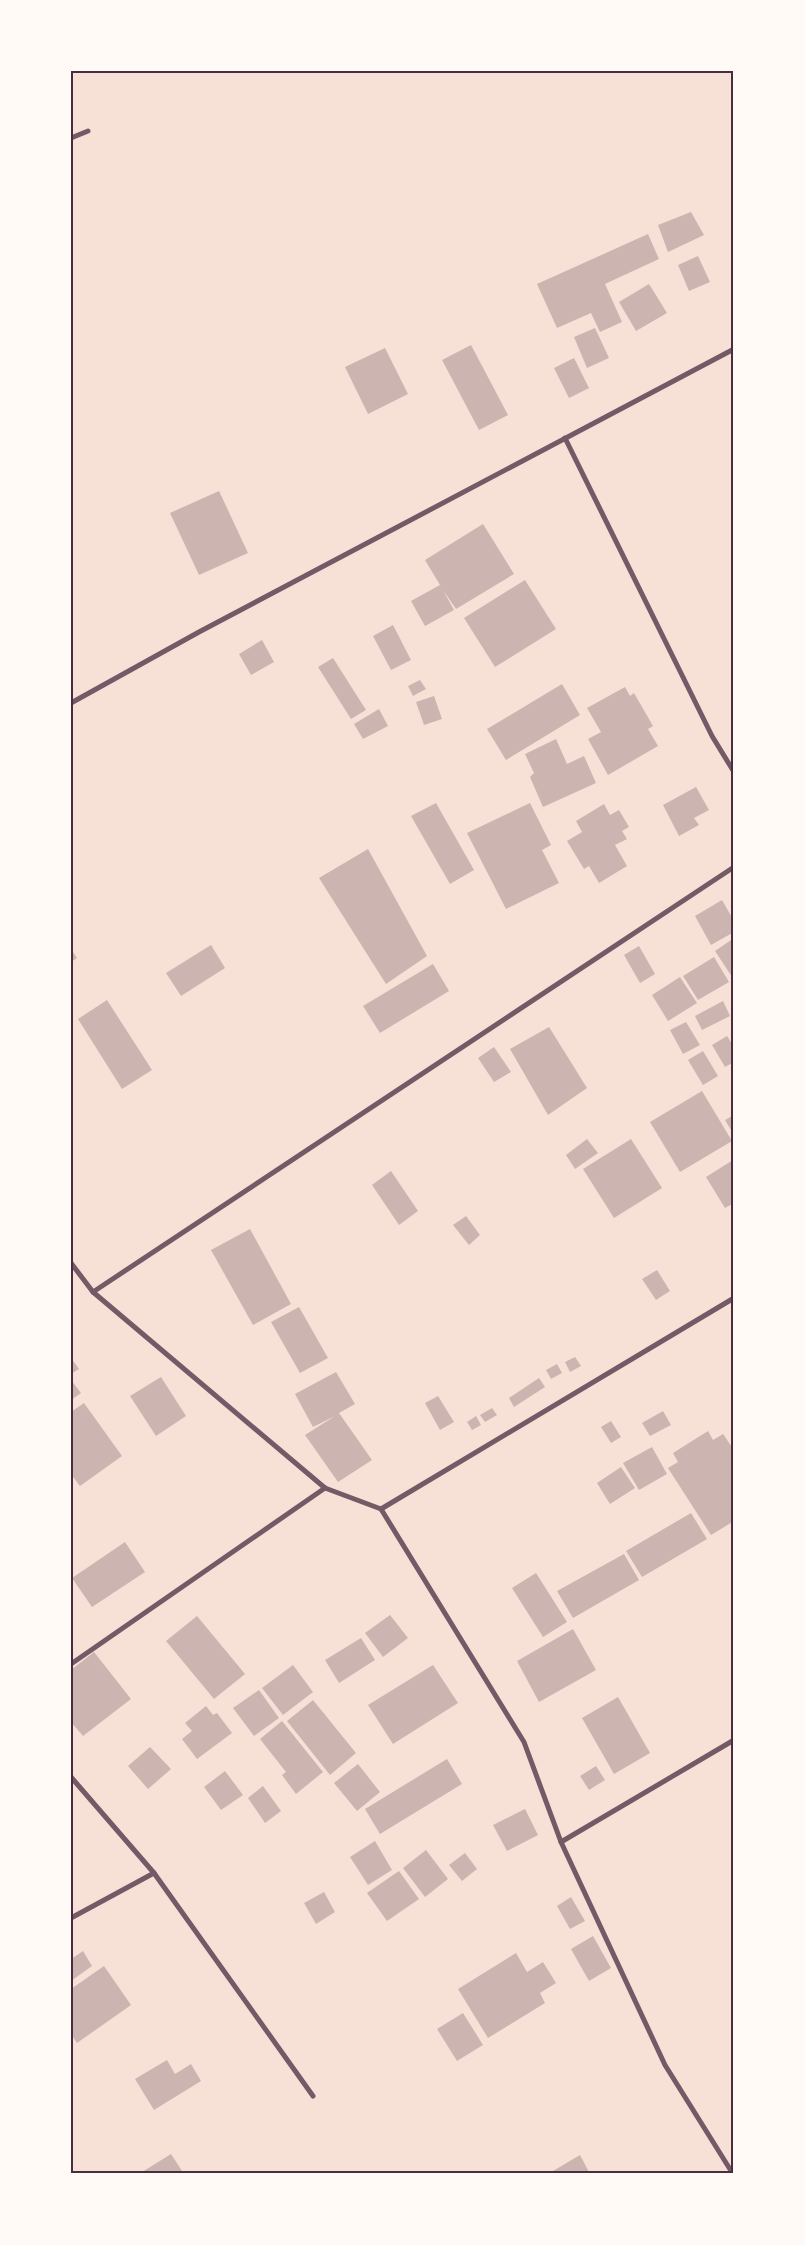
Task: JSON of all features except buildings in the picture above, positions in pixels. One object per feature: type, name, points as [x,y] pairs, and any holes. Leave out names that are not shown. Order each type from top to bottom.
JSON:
[{"type":"street","points":[[71,138],[88,131]]},
{"type":"street","points":[[71,703],[198,632],[734,349]]},
{"type":"street","points":[[565,438],[712,736],[734,772]]},
{"type":"street","points":[[93,1292],[734,867]]},
{"type":"street","points":[[71,1263],[93,1292],[326,1488],[381,1509],[524,1742],[561,1842],[665,2065],[733,2174]]},
{"type":"street","points":[[381,1509],[734,1298]]},
{"type":"street","points":[[71,1664],[326,1488]]},
{"type":"street","points":[[561,1842],[734,1740]]},
{"type":"street","points":[[71,1777],[154,1873],[313,2096]]},
{"type":"street","points":[[71,1918],[154,1873]]}]
